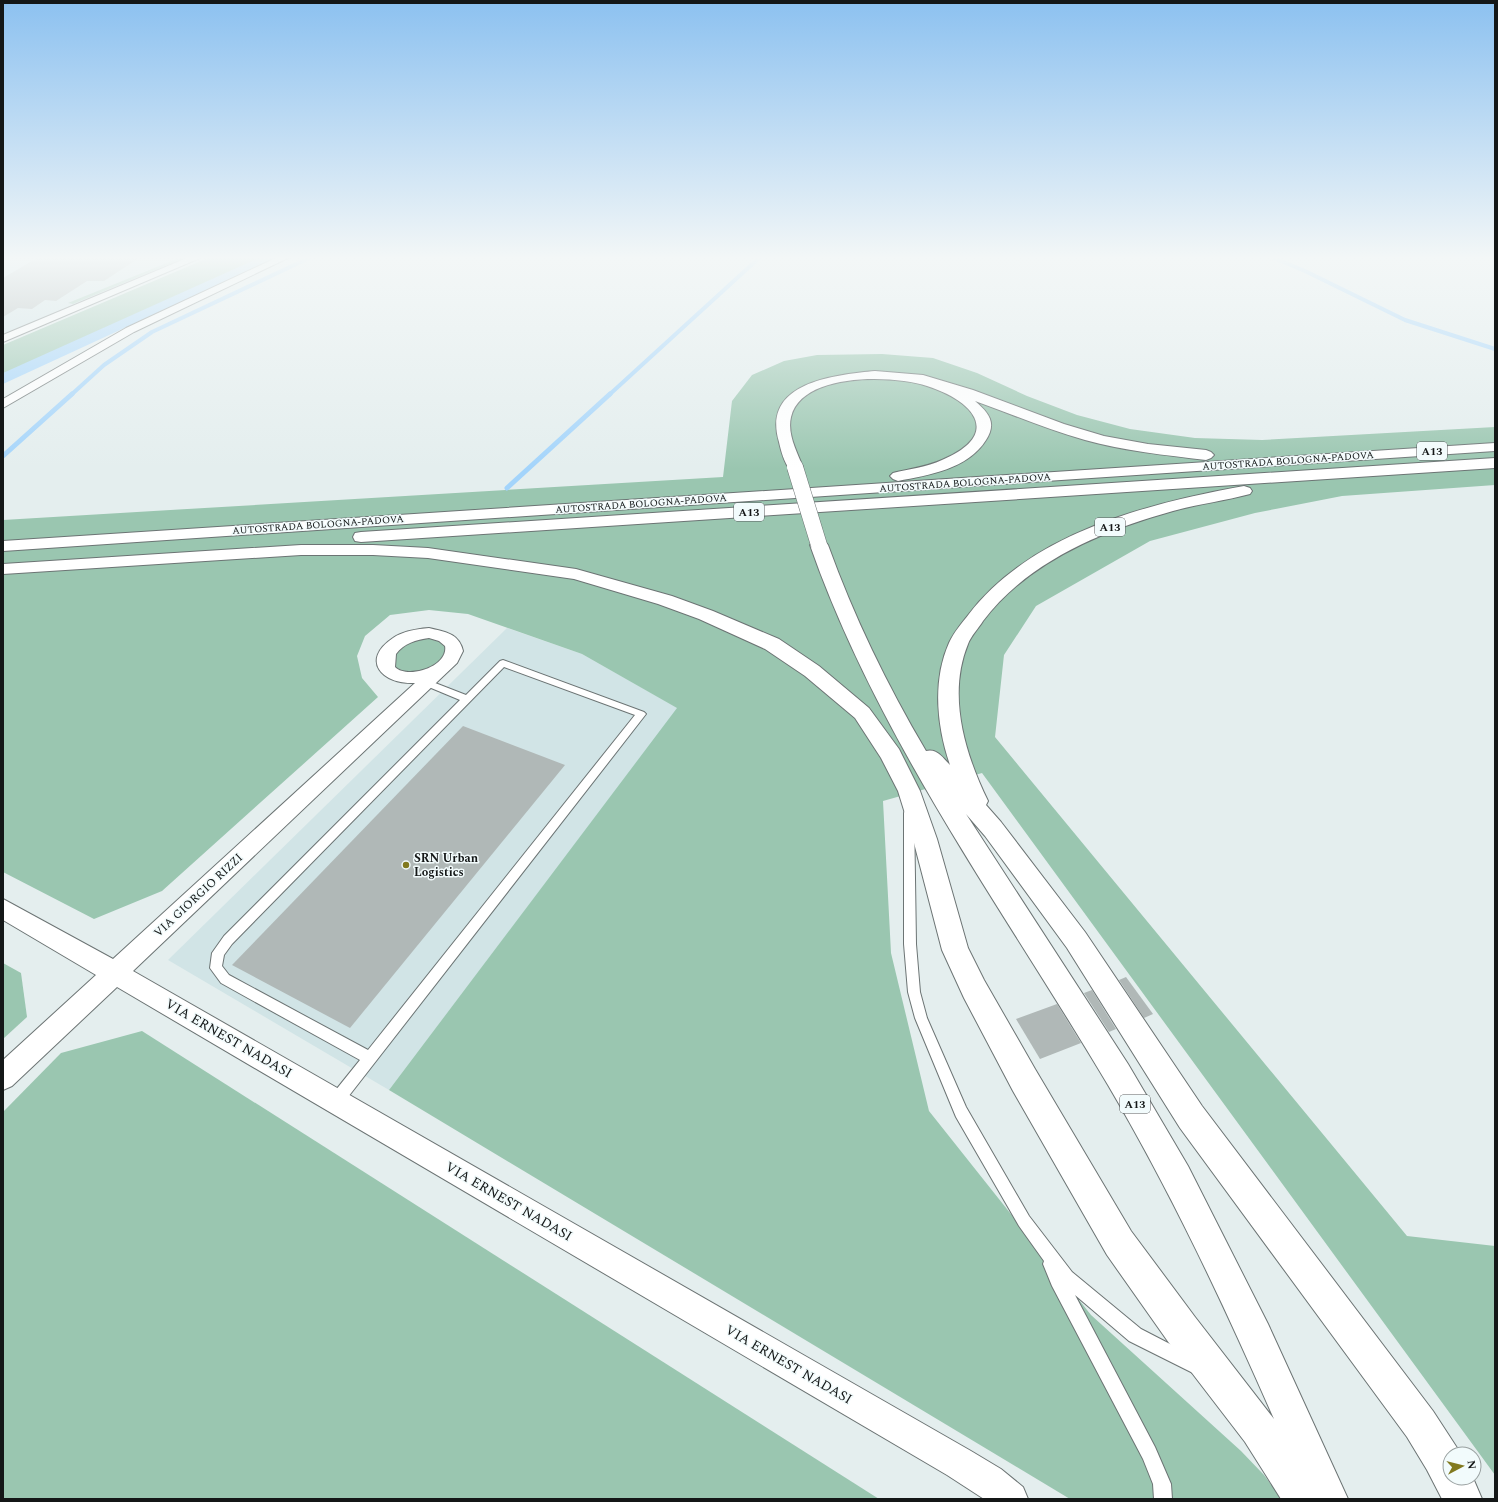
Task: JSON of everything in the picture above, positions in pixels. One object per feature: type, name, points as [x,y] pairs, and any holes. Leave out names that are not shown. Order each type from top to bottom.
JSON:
[{"type":"highway","name":"A13","points":[[1328,1499],[1261,1347],[1178,1179],[1120,1076],[940,794],[903,730],[851,631],[832,586],[818,545],[783,427],[784,416],[789,404],[807,389],[837,379],[869,374],[892,375],[918,378],[966,391],[1056,426],[1091,437],[1136,447],[1212,455],[1370,455]]},
{"type":"highway","name":"A13","points":[[181,533],[399,513],[840,483],[899,476],[946,463],[968,451],[983,437],[985,428],[982,416],[972,404],[958,394],[918,378]]},
{"type":"highway","name":"AUTOSTRADA BOLOGNA-PADOVA","points":[[3,546],[1495,447]]},
{"type":"highway","name":"AUTOSTRADA BOLOGNA-PADOVA","points":[[3,560],[1495,463]]},
{"type":"highway","name":"A13","points":[[993,829],[976,800],[956,753],[950,728],[948,688],[953,661],[962,635],[986,604],[1014,579],[1062,548],[1116,524],[1176,505],[1285,485],[1495,466]]},
{"type":"highway","name":"A13","points":[[3,569],[301,550],[373,550],[428,553],[530,566],[576,574],[665,600],[706,615],[772,644],[818,675],[862,712],[891,755],[909,791],[925,839],[955,950],[974,989],[1024,1080],[1119,1243],[1258,1429],[1304,1499]]},
{"type":"highway","name":"A13","points":[[903,730],[993,829],[1076,940],[1191,1117],[1420,1424],[1442,1458]]},
{"type":"highway","name":"A13","points":[[903,730],[909,791]]},
{"type":"highway","points":[[1456,1486],[1462,1499]]},
{"type":"street","points":[[3,339],[29,328]]},
{"type":"street","points":[[3,404],[134,328]]},
{"type":"street","name":"VIA GIORGIO RIZZI","points":[[3,1076],[440,670],[453,657],[455,649],[448,638],[439,634],[419,634],[398,642],[386,656],[384,663],[387,669],[393,674],[402,678],[421,678],[440,670]]},
{"type":"street","name":"VIA GIORGIO RIZZI","points":[[392,714],[401,696],[402,678]]},
{"type":"street","name":"VIA ERNEST NADASI","points":[[3,909],[336,1100],[959,1463],[989,1481],[1011,1499]]},
{"type":"lane","points":[[336,1100],[641,714],[503,663],[228,940],[218,953],[216,968],[225,979],[369,1058]]},
{"type":"lane","points":[[426,683],[467,699]]},
{"type":"lane","points":[[909,791],[910,944],[914,992],[921,1018],[962,1112],[1024,1221],[1066,1278],[1135,1335],[1220,1379]]},
{"type":"lane","points":[[1046,1251],[1058,1280],[1149,1453],[1162,1484],[1163,1499]]},
{"type":"shaded area","points":[[3,328],[20,328],[3,335]]},
{"type":"shaded area","points":[[507,628],[582,654],[678,708],[389,1090],[168,960]]},
{"type":"green space","points":[[43,328],[107,328],[3,375],[3,345]]},
{"type":"green space","points":[[882,354],[933,358],[977,373],[1027,396],[1077,415],[1130,429],[1195,438],[1262,440],[1495,427],[1495,485],[1342,496],[1255,513],[1150,541],[1036,606],[1004,655],[995,737],[1407,1236],[1495,1246],[1495,1475],[1482,1457],[1482,1446],[1474,1446],[982,773],[883,801],[891,953],[929,1111],[1091,1315],[1241,1451],[1264,1475],[1282,1499],[1070,1499],[389,1090],[677,708],[582,654],[468,614],[429,610],[390,615],[365,636],[357,656],[362,678],[378,697],[162,891],[94,919],[3,872],[3,520],[723,477],[732,401],[752,375],[784,361],[817,355]]},
{"type":"green space","points":[[419,635],[452,643],[438,668],[408,674],[394,668],[390,656]]},
{"type":"green space","points":[[3,963],[21,973],[27,1017],[3,1039]]},
{"type":"green space","points":[[142,1031],[879,1499],[3,1499],[3,1112],[61,1053]]},
{"type":"building","name":"SRN Urban Logistics","points":[[463,726],[565,765],[350,1028],[232,965]]},
{"type":"building","points":[[1126,977],[1153,1014],[1144,1018],[1119,980]]},
{"type":"building","points":[[1092,990],[1116,1029],[1109,1032],[1084,993]]},
{"type":"building","points":[[1057,1004],[1081,1043],[1040,1059],[1016,1019]]},
{"type":"waterway","points":[[3,379],[115,328]]},
{"type":"waterway","points":[[71,395],[104,365],[152,332],[160,328]]},
{"type":"waterway","points":[[609,395],[682,328]]},
{"type":"waterway","points":[[1430,328],[1495,349]]},
{"type":"waterway","points":[[3,456],[72,394]]},
{"type":"waterway","points":[[507,488],[610,394]]},
{"type":"place","name":"SRN Urban Logistics","points":[[406,865]]}]
